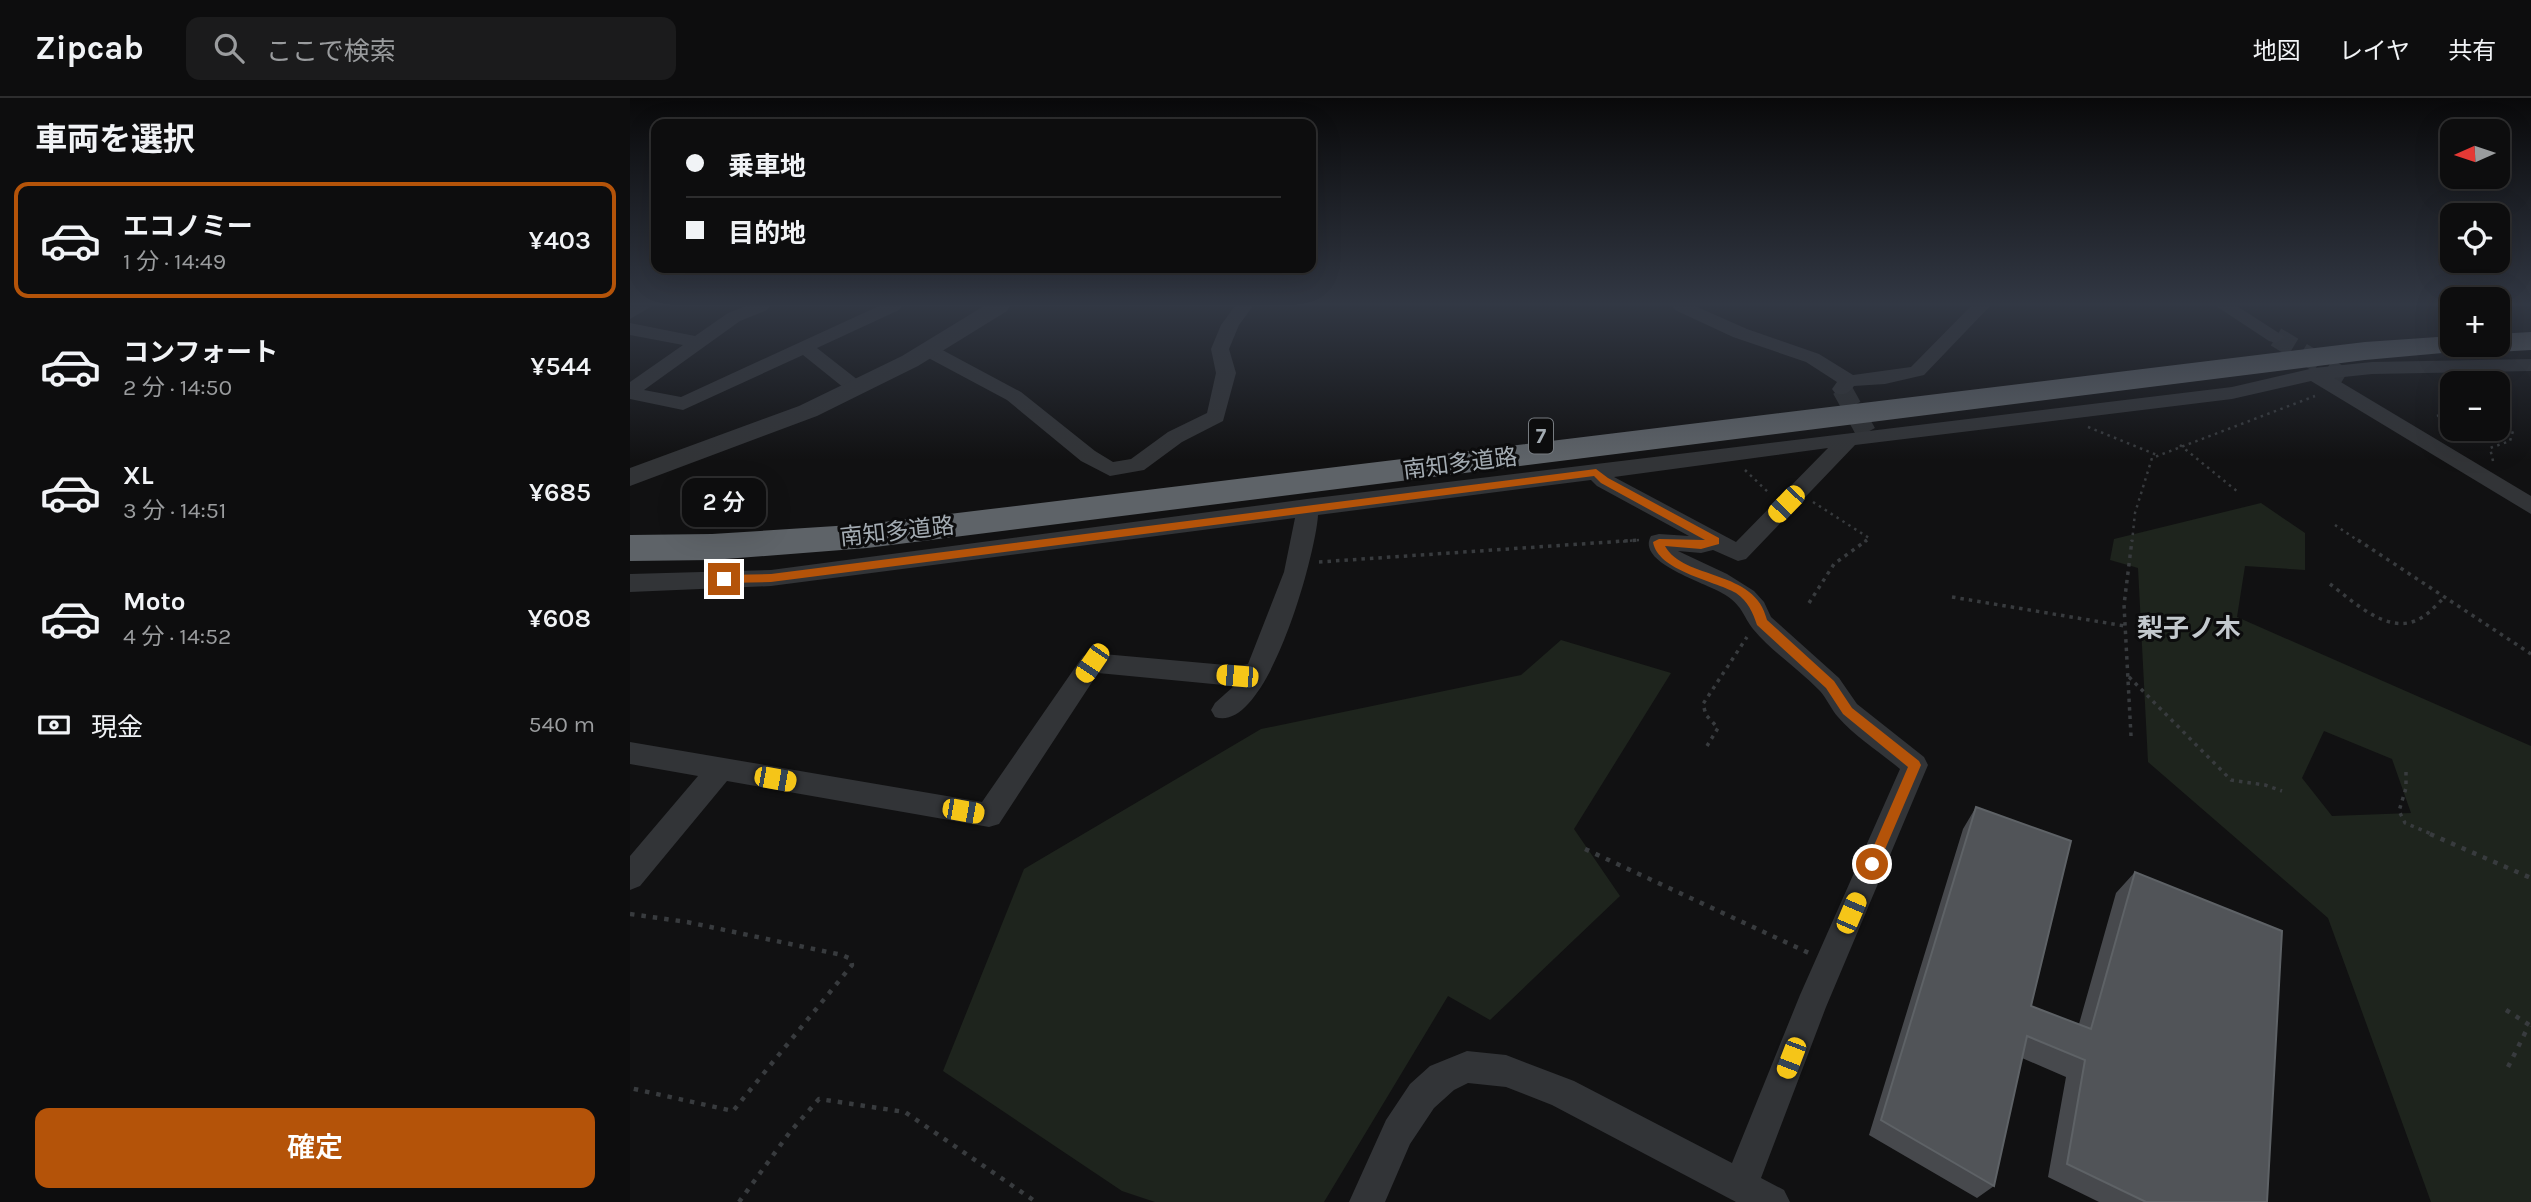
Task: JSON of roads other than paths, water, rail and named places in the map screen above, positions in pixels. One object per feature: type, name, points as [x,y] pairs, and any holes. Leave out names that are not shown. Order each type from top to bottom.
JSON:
[{"type":"highway","name":"南知多道路","points":[[630,527],[732,526],[986,504],[2188,358]]},
{"type":"highway","name":"南知多道路","points":[[630,548],[712,547],[867,536],[2312,358]]},
{"type":"street","points":[[630,392],[678,358]]},
{"type":"street","points":[[630,392],[683,404],[783,358]]},
{"type":"street","points":[[816,358],[856,388]]},
{"type":"street","points":[[630,477],[756,432],[856,388],[914,358]]},
{"type":"street","points":[[942,358],[1014,396],[1088,456],[1110,469],[1127,468],[1145,460],[1175,437],[1216,416],[1226,373],[1222,358]]},
{"type":"street","points":[[1808,358],[1842,373],[1845,385],[1917,371],[1930,358]]},
{"type":"street","points":[[630,583],[771,578],[1307,507],[2232,393],[2314,374],[2372,368],[2531,365]]},
{"type":"street","points":[[2314,374],[2341,384],[2531,494]]},
{"type":"street","points":[[2341,384],[2531,506]]},
{"type":"street","points":[[1596,472],[1605,481],[1738,553],[1849,439]]},
{"type":"street","points":[[1224,710],[1250,685],[1255,673],[1299,564],[1307,507]]},
{"type":"street","points":[[1715,541],[1701,545],[1659,542],[1660,551],[1675,562],[1742,592],[1759,610],[1761,622],[1830,685],[1848,711],[1915,765],[1830,963],[1741,1185]]},
{"type":"street","points":[[630,753],[989,815],[1092,663],[1237,676],[1255,673]]},
{"type":"street","points":[[630,877],[722,769]]},
{"type":"street","points":[[1367,1202],[1398,1132],[1422,1096],[1443,1078],[1467,1067],[1506,1071],[1562,1093],[1772,1202]]},
{"type":"tunnel","points":[[2310,358],[2344,378]]},
{"type":"tunnel","points":[[1842,389],[1868,436]]},
{"type":"district","name":"梨子ノ木","points":[[2189,628]]}]
